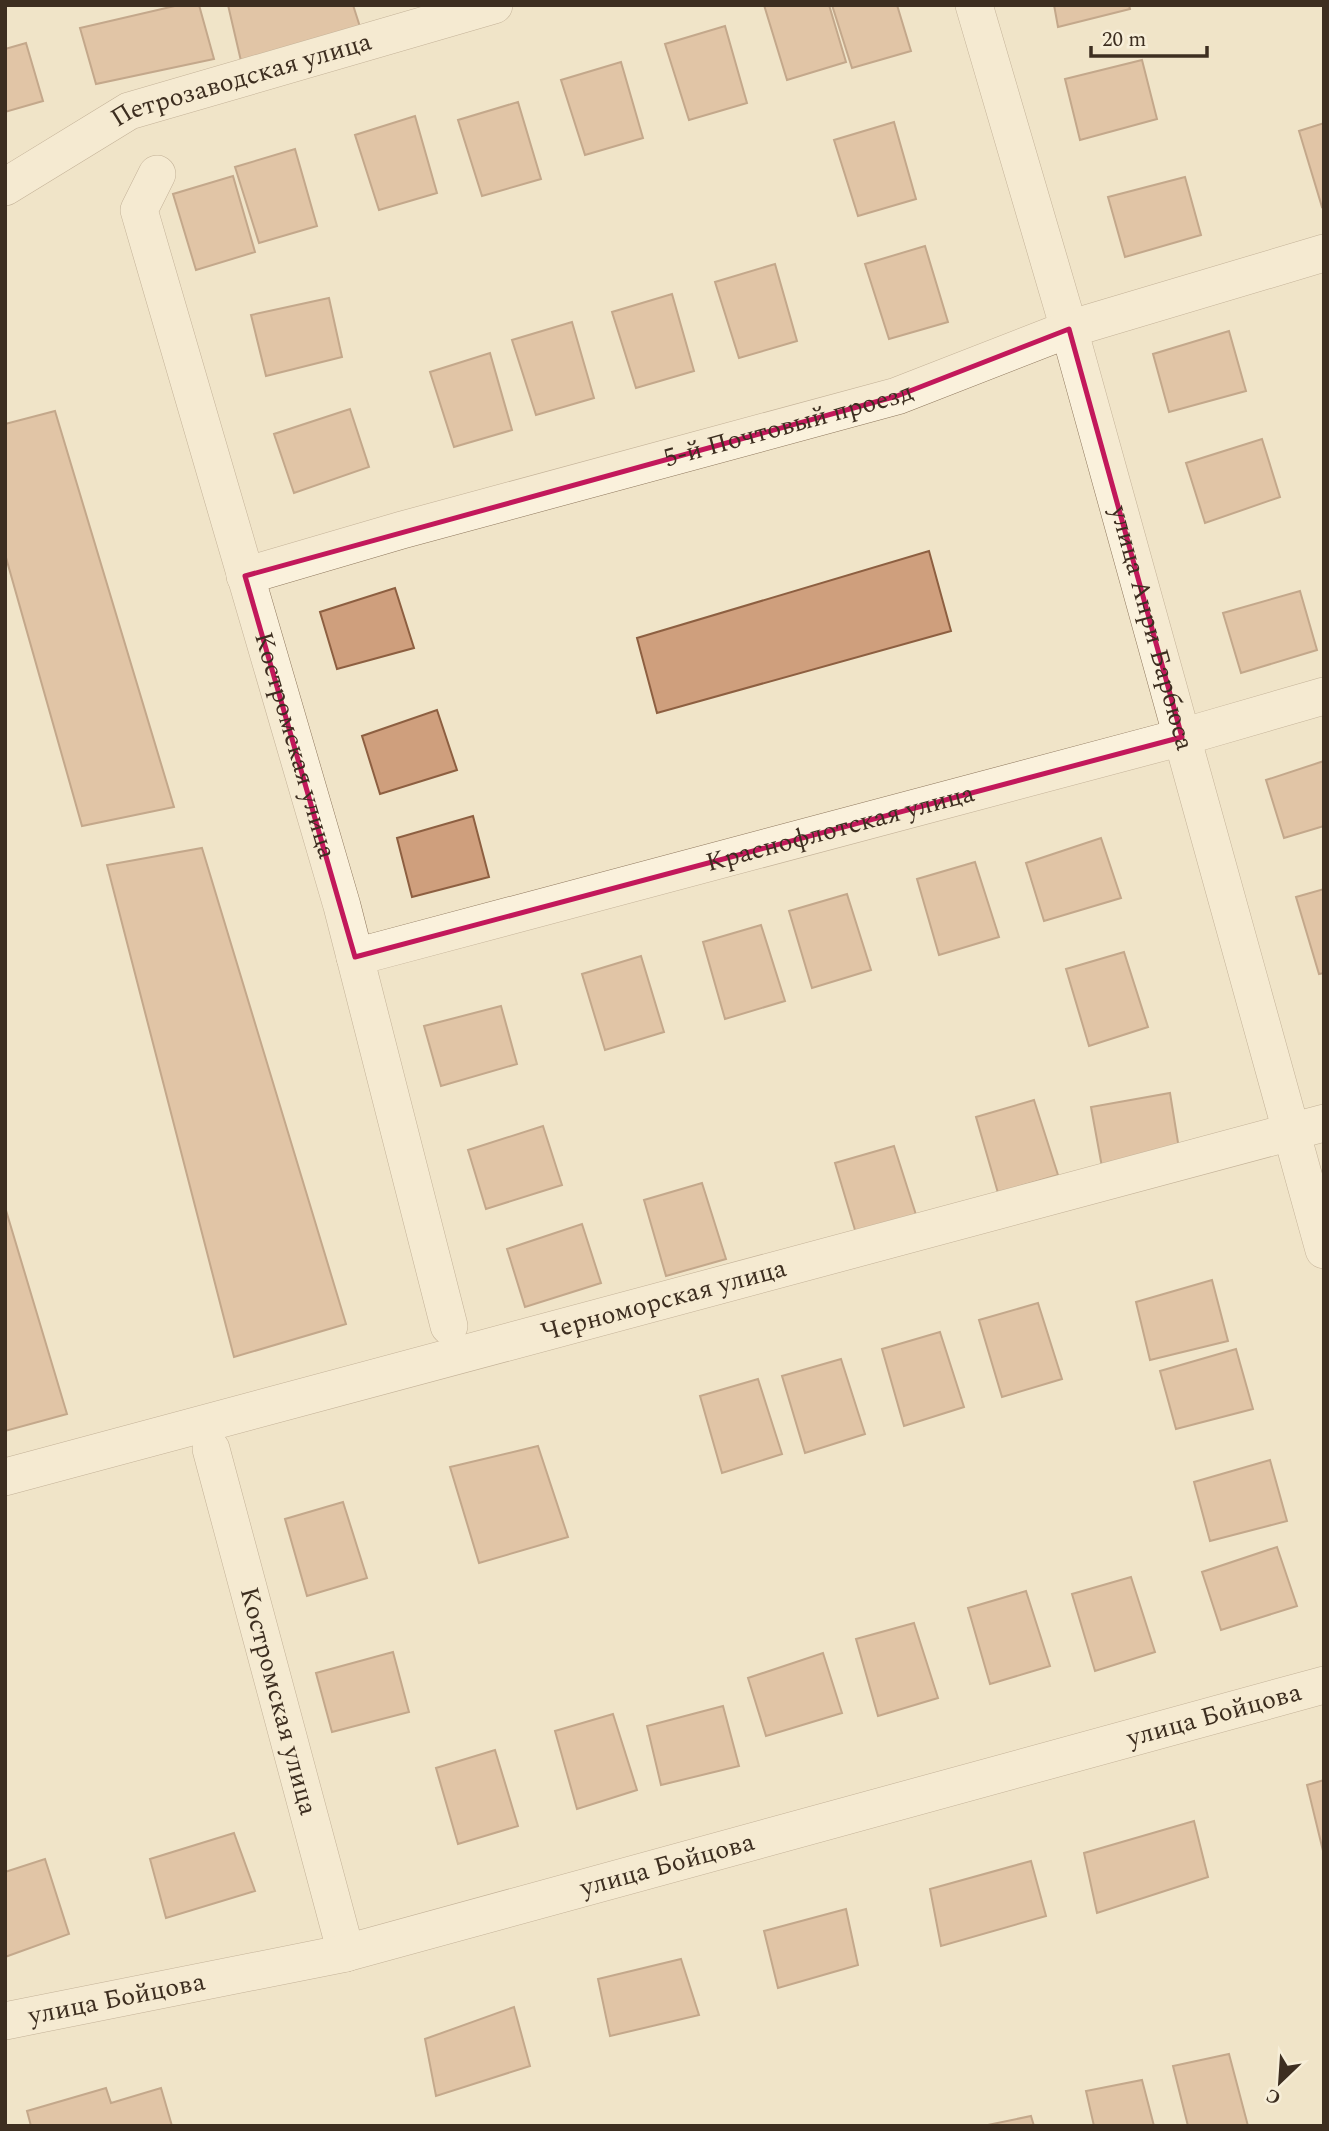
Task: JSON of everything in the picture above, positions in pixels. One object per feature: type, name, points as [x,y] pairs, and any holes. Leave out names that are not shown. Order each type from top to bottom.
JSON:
[{"type":"street","name":"Петрозаводская улица","points":[[5,187],[129,111],[494,5]]},
{"type":"street","name":"улица Анри Барбюса","points":[[974,5],[1069,329],[1182,737],[1307,1127],[1324,1250]]},
{"type":"street","name":"Костромская улица","points":[[157,174],[139,210],[355,957],[449,1326]]},
{"type":"street","name":"5-й Почтовый проезд","points":[[245,576],[402,530],[897,396],[1069,329],[1324,253]]},
{"type":"street","name":"Краснофлотская улица","points":[[355,957],[1182,737],[1324,695]]},
{"type":"street","name":"Черноморская улица","points":[[5,1478],[1307,1127]]},
{"type":"street","name":"Костромская улица","points":[[211,1449],[346,1953]]},
{"type":"street","name":"улица Бойцова","points":[[5,2021],[346,1953],[1324,1685]]},
{"type":"highlighted area","points":[[1069,329],[1182,737],[355,957],[245,576],[897,396]]},
{"type":"building","points":[[179,5],[199,5],[214,59],[96,84],[80,28]]},
{"type":"building","points":[[228,5],[353,5],[361,30],[241,61]]},
{"type":"building","points":[[764,5],[829,5],[846,62],[787,80]]},
{"type":"building","points":[[832,5],[897,5],[911,51],[852,68]]},
{"type":"building","points":[[1054,5],[1129,5],[1130,9],[1058,27]]},
{"type":"building","points":[[725,26],[747,103],[689,120],[665,44]]},
{"type":"building","points":[[26,43],[43,101],[5,112],[5,49]]},
{"type":"building","points":[[1142,60],[1157,119],[1080,140],[1065,79]]},
{"type":"building","points":[[621,62],[643,138],[585,155],[561,80]]},
{"type":"building","points":[[518,102],[541,179],[482,196],[458,120]]},
{"type":"building","points":[[415,116],[437,193],[379,210],[355,135]]},
{"type":"building","points":[[894,122],[916,199],[858,216],[834,140]]},
{"type":"building","points":[[1324,123],[1324,206],[1322,207],[1299,131]]},
{"type":"building","points":[[295,149],[317,226],[259,243],[235,167]]},
{"type":"building","points":[[233,176],[255,252],[196,270],[173,194]]},
{"type":"building","points":[[1185,177],[1201,235],[1125,257],[1108,197]]},
{"type":"building","points":[[925,246],[948,322],[889,339],[865,264]]},
{"type":"building","points":[[775,264],[797,341],[739,358],[715,282]]},
{"type":"building","points":[[672,294],[694,371],[636,388],[612,312]]},
{"type":"building","points":[[329,298],[342,357],[266,376],[251,315]]},
{"type":"building","points":[[572,322],[594,398],[536,415],[512,340]]},
{"type":"building","points":[[1229,331],[1246,391],[1169,412],[1153,354]]},
{"type":"building","points":[[490,353],[512,430],[454,447],[430,372]]},
{"type":"building","points":[[350,409],[369,467],[294,493],[274,434]]},
{"type":"building","points":[[55,411],[174,807],[82,826],[5,554],[5,424]]},
{"type":"building","points":[[1262,439],[1280,497],[1205,523],[1186,463]]},
{"type":"building","points":[[929,551],[951,631],[657,713],[637,638]]},
{"type":"building","points":[[395,588],[414,648],[337,669],[320,612]]},
{"type":"building","points":[[1300,591],[1317,650],[1241,673],[1223,613]]},
{"type":"building","points":[[437,710],[457,770],[380,794],[362,736]]},
{"type":"building","points":[[1324,761],[1324,826],[1284,838],[1266,780]]},
{"type":"building","points":[[473,816],[489,877],[412,897],[397,838]]},
{"type":"building","points":[[1101,838],[1121,898],[1044,921],[1026,863]]},
{"type":"building","points":[[202,848],[346,1324],[234,1357],[107,865]]},
{"type":"building","points":[[975,862],[999,937],[939,955],[917,879]]},
{"type":"building","points":[[1324,889],[1324,973],[1319,974],[1296,897]]},
{"type":"building","points":[[847,894],[871,970],[812,988],[789,911]]},
{"type":"building","points":[[761,925],[785,1001],[725,1019],[703,942]]},
{"type":"building","points":[[1124,952],[1148,1027],[1089,1046],[1066,969]]},
{"type":"building","points":[[641,956],[664,1032],[605,1050],[582,974]]},
{"type":"building","points":[[501,1006],[517,1064],[441,1086],[424,1026]]},
{"type":"building","points":[[1170,1093],[1180,1155],[1102,1167],[1091,1107]]},
{"type":"building","points":[[1034,1100],[1058,1175],[998,1193],[976,1117]]},
{"type":"building","points":[[543,1126],[562,1185],[486,1209],[468,1150]]},
{"type":"building","points":[[894,1146],[918,1221],[858,1240],[835,1163]]},
{"type":"building","points":[[702,1183],[726,1259],[666,1276],[644,1200]]},
{"type":"building","points":[[5,1207],[67,1414],[5,1431]]},
{"type":"building","points":[[582,1224],[601,1283],[525,1307],[507,1249]]},
{"type":"building","points":[[1212,1280],[1228,1341],[1150,1360],[1136,1302]]},
{"type":"building","points":[[1038,1303],[1062,1379],[1002,1397],[979,1320]]},
{"type":"building","points":[[940,1332],[964,1407],[904,1426],[882,1349]]},
{"type":"building","points":[[1236,1349],[1253,1409],[1176,1429],[1160,1371]]},
{"type":"building","points":[[841,1359],[865,1434],[805,1453],[782,1376]]},
{"type":"building","points":[[758,1379],[782,1454],[722,1473],[700,1396]]},
{"type":"building","points":[[538,1446],[568,1537],[479,1563],[450,1467]]},
{"type":"building","points":[[1270,1460],[1287,1521],[1210,1541],[1194,1482]]},
{"type":"building","points":[[343,1502],[367,1578],[307,1596],[285,1519]]},
{"type":"building","points":[[1277,1547],[1297,1606],[1221,1630],[1202,1572]]},
{"type":"building","points":[[1131,1577],[1155,1652],[1095,1671],[1072,1594]]},
{"type":"building","points":[[1026,1591],[1050,1666],[990,1684],[968,1608]]},
{"type":"building","points":[[914,1623],[938,1698],[878,1716],[856,1639]]},
{"type":"building","points":[[393,1652],[409,1712],[332,1732],[316,1673]]},
{"type":"building","points":[[823,1653],[842,1713],[766,1736],[748,1678]]},
{"type":"building","points":[[723,1706],[739,1766],[661,1785],[647,1726]]},
{"type":"building","points":[[613,1714],[637,1790],[577,1809],[555,1731]]},
{"type":"building","points":[[495,1750],[518,1826],[458,1844],[436,1768]]},
{"type":"building","points":[[1324,1780],[1324,1855],[1307,1785]]},
{"type":"building","points":[[1194,1821],[1208,1877],[1097,1913],[1084,1853]]},
{"type":"building","points":[[234,1833],[255,1891],[166,1918],[150,1859]]},
{"type":"building","points":[[45,1859],[69,1934],[5,1957],[5,1872]]},
{"type":"building","points":[[1031,1861],[1046,1916],[941,1946],[930,1889]]},
{"type":"building","points":[[846,1909],[858,1965],[778,1988],[764,1931]]},
{"type":"building","points":[[681,1959],[699,2015],[610,2036],[598,1979]]},
{"type":"building","points":[[514,2007],[530,2066],[436,2096],[425,2039]]},
{"type":"building","points":[[1229,2054],[1248,2126],[1188,2126],[1173,2066]]},
{"type":"building","points":[[1142,2080],[1154,2126],[1094,2126],[1086,2091]]},
{"type":"building","points":[[106,2088],[111,2103],[161,2088],[172,2126],[31,2126],[27,2111]]},
{"type":"building","points":[[1031,2116],[1034,2126],[983,2126]]}]
